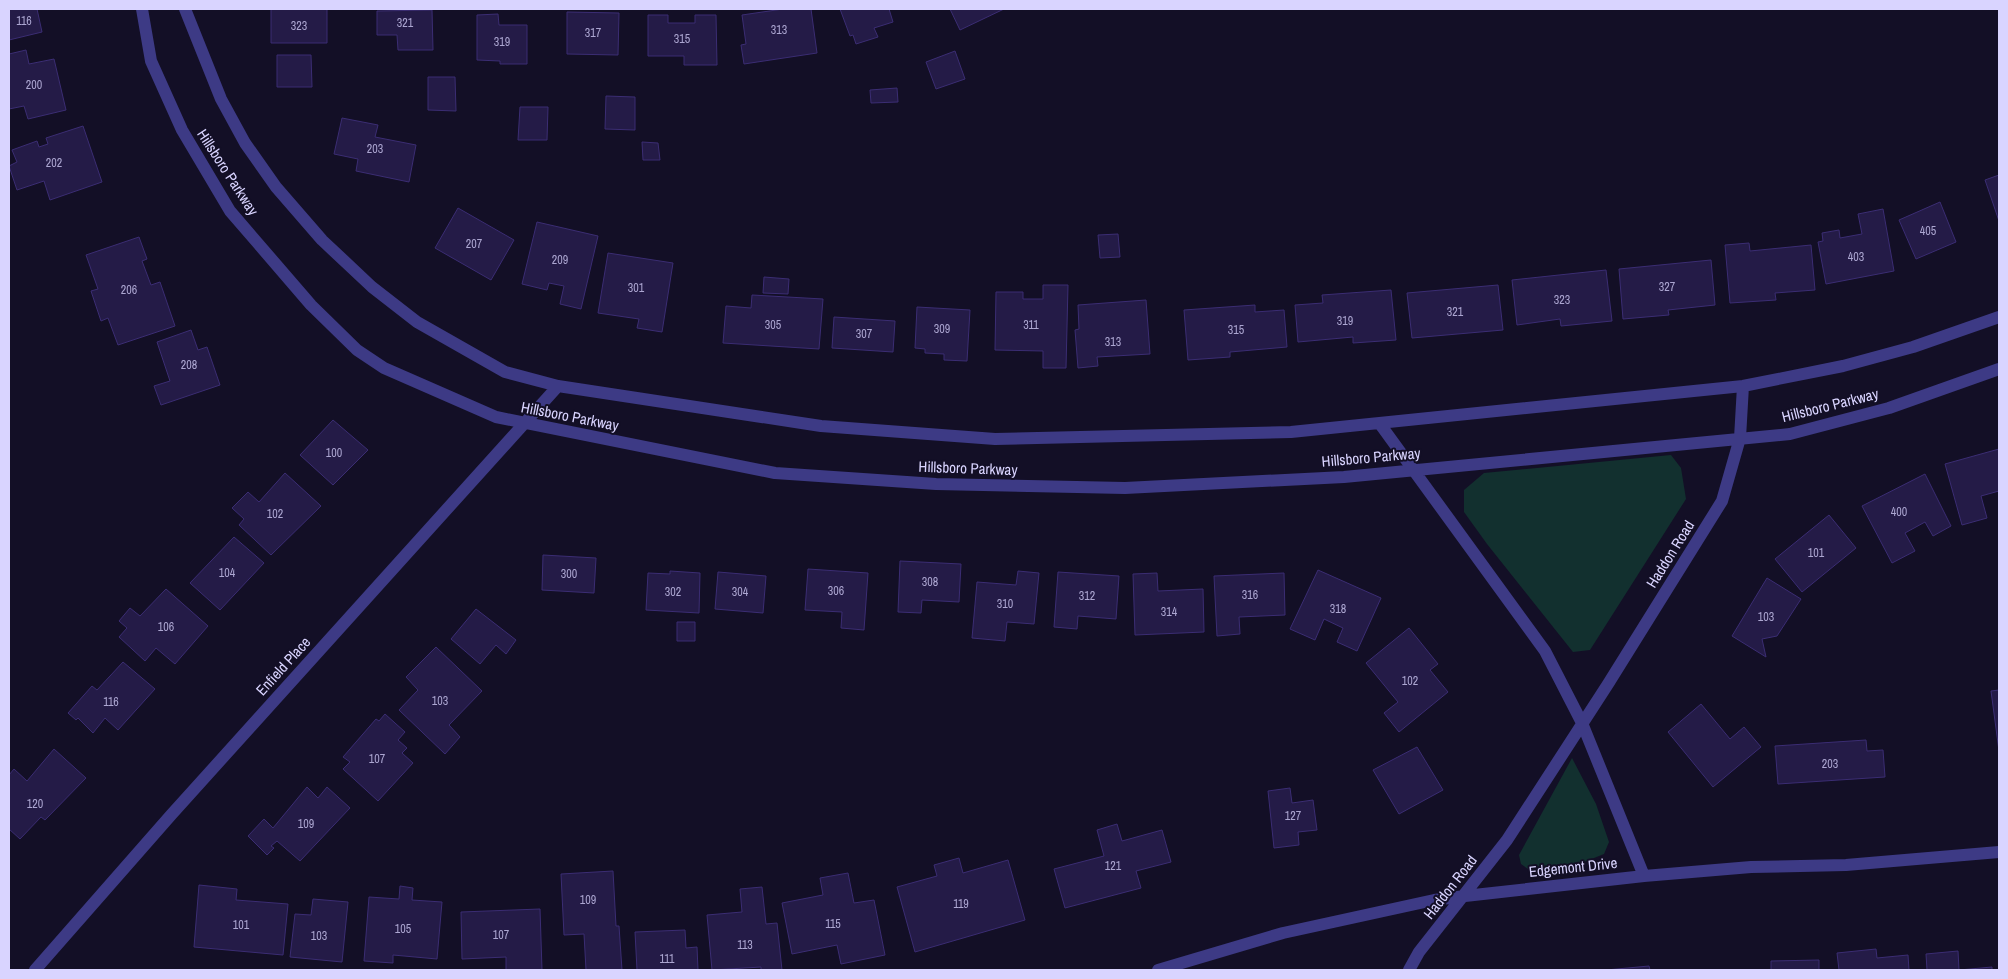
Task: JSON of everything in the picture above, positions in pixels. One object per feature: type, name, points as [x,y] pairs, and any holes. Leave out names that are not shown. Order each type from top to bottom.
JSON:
[{"type":"street","name":"Hillsboro Parkway","points":[[142,9],[151,61],[182,130],[230,211],[311,305],[357,350],[384,368],[496,417],[523,424],[775,473],[936,484],[1126,488],[1344,477],[1790,434],[1890,408],[1999,368]]},
{"type":"street","name":"Hillsboro Parkway","points":[[184,9],[221,99],[245,143],[276,187],[322,240],[372,287],[417,322],[505,372],[558,386],[821,426],[995,439],[1291,432],[1743,386],[1843,366],[1895,352],[1999,317]]},
{"type":"street","name":"Enfield Place","points":[[35,970],[184,800],[558,386]]},
{"type":"street","name":"Haddon Road","points":[[1408,970],[1507,840],[1722,501],[1740,438],[1743,386]]},
{"type":"street","points":[[1380,424],[1546,651],[1582,722],[1644,876]]},
{"type":"street","name":"Edgemont Drive","points":[[1158,970],[1284,933],[1434,900],[1644,876],[1751,867],[1846,865],[1999,852]]},
{"type":"green space","points":[[1671,455],[1681,468],[1686,499],[1590,650],[1573,652],[1487,544],[1464,512],[1464,490],[1484,473]]},
{"type":"green space","points":[[1572,758],[1596,804],[1609,842],[1604,854],[1584,862],[1528,869],[1521,864],[1519,855]]},
{"type":"building","points":[[9,9],[37,9],[42,32],[9,40]]},
{"type":"building","points":[[271,9],[327,9],[327,43],[271,43]]},
{"type":"building","points":[[783,9],[811,9],[817,53],[744,64],[741,45],[746,44],[742,15]]},
{"type":"building","points":[[840,9],[889,9],[893,22],[874,28],[878,37],[856,44],[853,35],[850,36]]},
{"type":"building","points":[[950,9],[1004,9],[960,30]]},
{"type":"building","points":[[432,10],[433,50],[398,50],[397,35],[377,35],[377,11]]},
{"type":"building","points":[[567,12],[619,13],[618,55],[567,54]]},
{"type":"building","points":[[498,14],[499,25],[527,25],[527,64],[500,64],[500,61],[477,60],[477,15]]},
{"type":"building","points":[[648,15],[668,15],[668,23],[695,23],[695,15],[716,15],[717,65],[684,65],[684,56],[648,56]]},
{"type":"building","points":[[26,50],[29,64],[54,59],[66,110],[28,119],[24,106],[9,109],[9,54]]},
{"type":"building","points":[[955,51],[965,79],[936,89],[926,62]]},
{"type":"building","points":[[277,55],[311,55],[312,87],[277,87]]},
{"type":"building","points":[[428,77],[455,77],[456,111],[428,110]]},
{"type":"building","points":[[897,88],[898,102],[871,103],[870,90]]},
{"type":"building","points":[[606,96],[635,97],[635,130],[605,129]]},
{"type":"building","points":[[520,107],[548,107],[547,140],[518,140]]},
{"type":"building","points":[[342,118],[378,125],[375,137],[416,145],[409,182],[356,171],[358,159],[334,154]]},
{"type":"building","points":[[83,126],[102,182],[50,200],[44,181],[17,190],[9,166],[17,162],[12,150],[37,141],[39,147],[48,144],[46,138]]},
{"type":"building","points":[[642,142],[658,143],[660,160],[643,160]]},
{"type":"building","points":[[1999,175],[1999,221],[1985,180]]},
{"type":"building","points":[[1940,202],[1956,242],[1916,259],[1899,220]]},
{"type":"building","points":[[458,208],[514,240],[491,280],[435,248]]},
{"type":"building","points":[[1883,209],[1894,271],[1826,284],[1818,242],[1823,241],[1822,233],[1839,230],[1840,238],[1862,234],[1858,214]]},
{"type":"building","points":[[537,222],[598,236],[581,309],[560,304],[564,286],[549,283],[547,290],[522,284]]},
{"type":"building","points":[[1118,234],[1120,257],[1100,258],[1098,235]]},
{"type":"building","points":[[139,237],[147,259],[142,261],[151,285],[160,282],[175,326],[118,345],[108,318],[101,321],[91,291],[98,289],[86,255]]},
{"type":"building","points":[[1749,243],[1750,251],[1811,245],[1815,290],[1775,293],[1776,300],[1730,303],[1725,245]]},
{"type":"building","points":[[608,253],[673,263],[662,332],[637,328],[639,319],[598,313]]},
{"type":"building","points":[[1711,260],[1715,305],[1668,310],[1669,315],[1623,319],[1619,269]]},
{"type":"building","points":[[1606,270],[1612,321],[1561,326],[1560,319],[1517,325],[1512,280]]},
{"type":"building","points":[[764,277],[789,279],[788,294],[763,293]]},
{"type":"building","points":[[1043,285],[1068,285],[1066,368],[1043,368],[1043,351],[995,350],[996,292],[1023,292],[1023,299],[1043,299]]},
{"type":"building","points":[[1498,285],[1503,330],[1412,338],[1407,293]]},
{"type":"building","points":[[1391,290],[1396,340],[1353,343],[1353,337],[1298,342],[1295,305],[1323,303],[1322,295]]},
{"type":"building","points":[[752,295],[823,299],[819,349],[723,343],[726,306],[751,308]]},
{"type":"building","points":[[1146,300],[1150,354],[1097,357],[1098,366],[1078,368],[1075,330],[1079,329],[1078,305]]},
{"type":"building","points":[[1255,305],[1255,312],[1284,310],[1287,347],[1230,352],[1230,357],[1188,360],[1184,310]]},
{"type":"building","points":[[917,307],[970,310],[967,361],[944,360],[944,354],[925,353],[925,349],[915,348]]},
{"type":"building","points":[[834,317],[895,321],[893,352],[832,348]]},
{"type":"building","points":[[191,330],[198,350],[207,347],[220,385],[161,405],[154,386],[170,381],[157,342]]},
{"type":"building","points":[[333,420],[368,450],[333,485],[300,455]]},
{"type":"building","points":[[1999,449],[1999,491],[1981,496],[1987,518],[1962,525],[1945,464]]},
{"type":"building","points":[[285,473],[321,506],[271,555],[239,525],[244,519],[232,508],[248,492],[259,502]]},
{"type":"building","points":[[1925,474],[1951,526],[1933,536],[1925,522],[1905,533],[1915,551],[1892,563],[1862,506]]},
{"type":"building","points":[[1829,515],[1856,548],[1802,592],[1775,559]]},
{"type":"building","points":[[234,537],[264,563],[220,610],[190,583]]},
{"type":"building","points":[[543,555],[596,558],[594,593],[542,590]]},
{"type":"building","points":[[900,561],[961,564],[959,602],[922,600],[921,613],[898,612]]},
{"type":"building","points":[[808,569],[868,573],[864,630],[841,628],[842,612],[805,610]]},
{"type":"building","points":[[1318,570],[1381,598],[1357,651],[1337,642],[1343,628],[1324,619],[1315,640],[1290,629]]},
{"type":"building","points":[[670,571],[700,573],[699,613],[646,610],[648,573],[670,574]]},
{"type":"building","points":[[1018,571],[1039,573],[1034,624],[1007,622],[1005,641],[972,638],[977,582],[1016,585]]},
{"type":"building","points":[[718,572],[766,576],[763,613],[715,609]]},
{"type":"building","points":[[1058,572],[1119,576],[1116,619],[1078,616],[1077,629],[1054,627]]},
{"type":"building","points":[[1157,573],[1158,591],[1203,589],[1204,632],[1135,635],[1133,574]]},
{"type":"building","points":[[1284,573],[1285,615],[1239,617],[1240,634],[1217,636],[1214,576]]},
{"type":"building","points":[[1767,578],[1801,599],[1777,636],[1762,639],[1766,657],[1732,636]]},
{"type":"building","points":[[166,589],[208,626],[175,664],[156,648],[145,661],[119,637],[127,628],[119,621],[130,608],[140,616]]},
{"type":"building","points":[[476,609],[516,640],[506,654],[496,645],[480,664],[451,639]]},
{"type":"building","points":[[677,622],[695,622],[695,641],[677,641]]},
{"type":"building","points":[[1409,628],[1438,664],[1430,670],[1448,692],[1399,732],[1384,713],[1398,702],[1366,663]]},
{"type":"building","points":[[436,647],[482,691],[449,725],[460,737],[445,754],[399,710],[418,690],[406,677]]},
{"type":"building","points":[[123,662],[155,689],[118,730],[105,718],[93,733],[78,718],[76,720],[68,713],[92,686],[97,690]]},
{"type":"building","points":[[1999,690],[1999,751],[1991,691]]},
{"type":"building","points":[[1701,704],[1730,739],[1744,727],[1761,747],[1713,787],[1668,732]]},
{"type":"building","points":[[385,714],[405,732],[398,740],[407,748],[402,753],[413,763],[378,801],[343,769],[350,762],[343,757],[376,719],[379,721]]},
{"type":"building","points":[[1866,740],[1867,751],[1883,750],[1885,777],[1778,784],[1775,746]]},
{"type":"building","points":[[1417,747],[1443,790],[1399,814],[1373,770]]},
{"type":"building","points":[[54,749],[86,778],[45,820],[41,817],[20,839],[9,829],[9,775],[14,769],[27,781]]},
{"type":"building","points":[[307,787],[318,798],[327,787],[350,808],[300,861],[277,841],[271,846],[274,848],[267,855],[248,836],[264,819],[273,828]]},
{"type":"building","points":[[1290,788],[1292,803],[1313,800],[1317,830],[1298,832],[1299,845],[1274,848],[1268,791]]},
{"type":"building","points":[[1117,824],[1122,841],[1162,830],[1171,862],[1136,871],[1141,888],[1065,908],[1054,869],[1104,856],[1097,830]]},
{"type":"building","points":[[959,858],[963,873],[1008,860],[1025,920],[915,952],[897,887],[937,876],[934,865]]},
{"type":"building","points":[[613,871],[616,926],[619,926],[622,970],[586,970],[584,934],[564,935],[561,874]]},
{"type":"building","points":[[848,873],[854,903],[874,900],[885,955],[841,964],[837,945],[792,954],[782,903],[823,895],[820,878]]},
{"type":"building","points":[[199,885],[237,889],[236,900],[288,904],[283,955],[194,947]]},
{"type":"building","points":[[400,886],[413,888],[412,900],[442,902],[437,959],[393,955],[393,963],[364,961],[369,897],[399,899]]},
{"type":"building","points":[[762,887],[766,924],[777,923],[782,970],[761,970],[761,967],[712,970],[707,915],[742,912],[740,889]]},
{"type":"building","points":[[313,899],[348,902],[342,962],[290,957],[295,914],[311,915]]},
{"type":"building","points":[[540,909],[542,970],[506,970],[506,957],[462,959],[461,912]]},
{"type":"building","points":[[685,930],[686,948],[697,947],[698,970],[637,970],[635,932]]},
{"type":"building","points":[[1876,949],[1877,958],[1908,955],[1909,970],[1839,970],[1837,953]]},
{"type":"building","points":[[1958,951],[1959,970],[1927,970],[1926,954]]},
{"type":"building","points":[[1819,960],[1819,970],[1771,970],[1771,961]]},
{"type":"building","points":[[1649,966],[1650,970],[1606,970]]},
{"type":"building","points":[[1992,967],[1992,970],[1959,970]]}]
